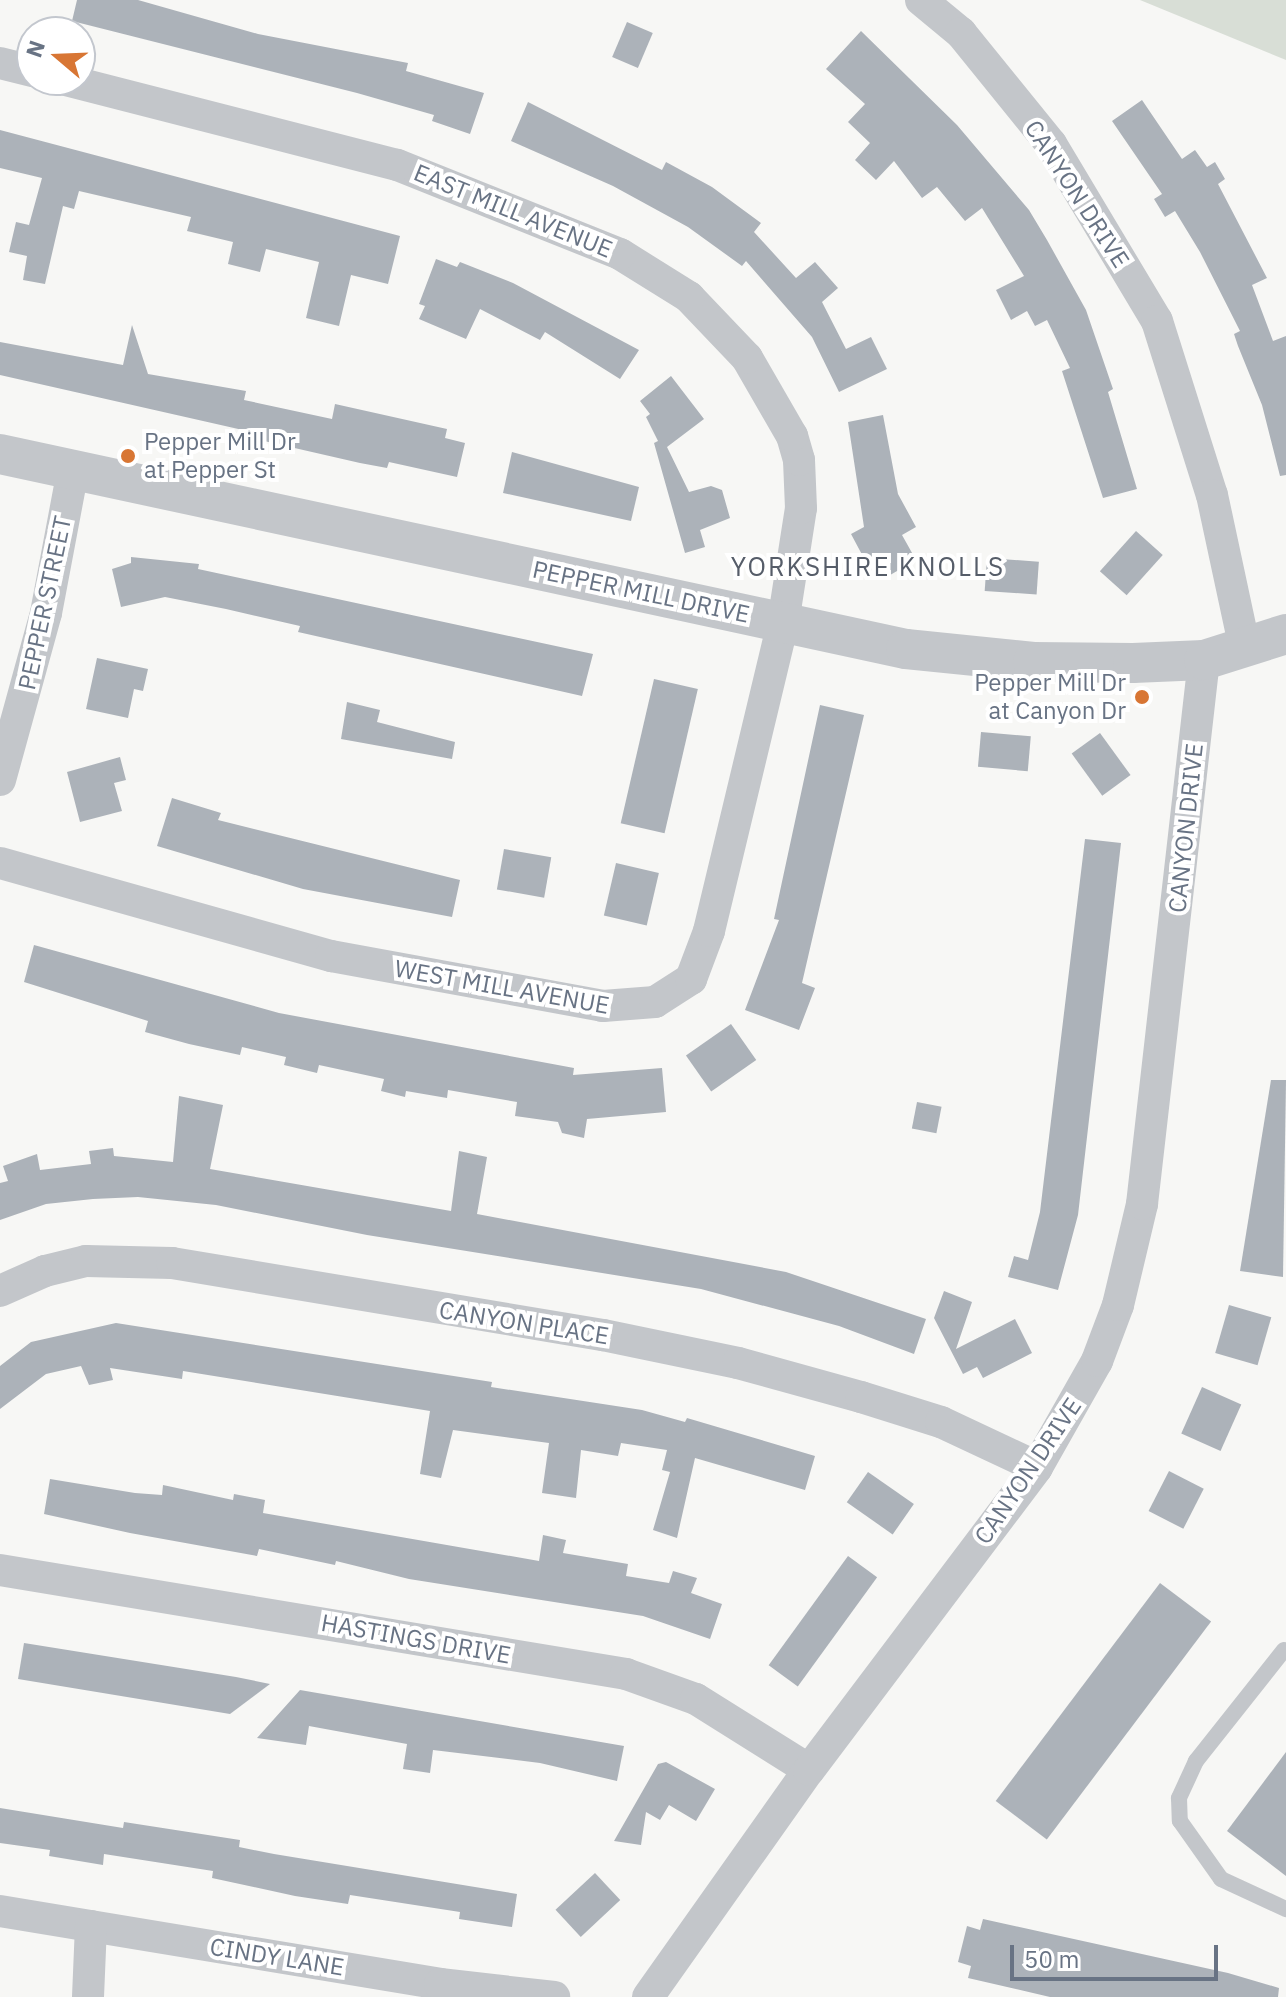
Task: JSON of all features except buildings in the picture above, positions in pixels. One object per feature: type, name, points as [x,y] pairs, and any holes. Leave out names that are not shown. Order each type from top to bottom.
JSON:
[{"type":"street","name":"CANYON DRIVE","points":[[921,0],[961,33],[1051,144],[1157,321],[1212,495],[1245,649]]},
{"type":"street","name":"EAST MILL AVENUE","points":[[96,88],[459,185],[609,248],[689,297],[731,337],[755,369],[782,410],[796,448],[801,508],[783,623]]},
{"type":"street","name":"PEPPER MILL DRIVE","points":[[0,454],[783,623],[985,659],[1080,663],[1204,660],[1286,634]]},
{"type":"street","name":"PEPPER STREET","points":[[0,780],[46,613],[73,470]]},
{"type":"street","name":"WEST MILL AVENUE","points":[[0,863],[317,953],[603,1006],[644,1005],[686,984],[702,954],[783,623]]},
{"type":"street","name":"CANYON DRIVE","points":[[648,1997],[809,1770],[1037,1467],[1097,1361],[1134,1245],[1162,1060],[1204,660]]},
{"type":"street","name":"CANYON PLACE","points":[[0,1291],[45,1271],[86,1261],[172,1263],[603,1335],[738,1363],[874,1401],[951,1426],[1037,1467]]},
{"type":"street","name":"HASTINGS DRIVE","points":[[0,1570],[626,1674],[696,1699],[809,1770]]},
{"type":"street","name":"CINDY LANE","points":[[0,1911],[440,1990],[554,1997]]},
{"type":"street","points":[[88,1997],[91,1926]]},
{"type":"lane","points":[[1284,1650],[1196,1761],[1179,1798],[1180,1821],[1221,1879],[1286,1909]]},
{"type":"shaded area","points":[[1140,0],[1286,0],[1286,60]]},
{"type":"place","name":"Pepper Mill Dr at Pepper St","points":[[128,456]]},
{"type":"place","name":"Pepper Mill Dr at Canyon Dr","points":[[1142,697]]},
{"type":"district","name":"YORKSHIRE KNOLLS","points":[[868,567]]}]
